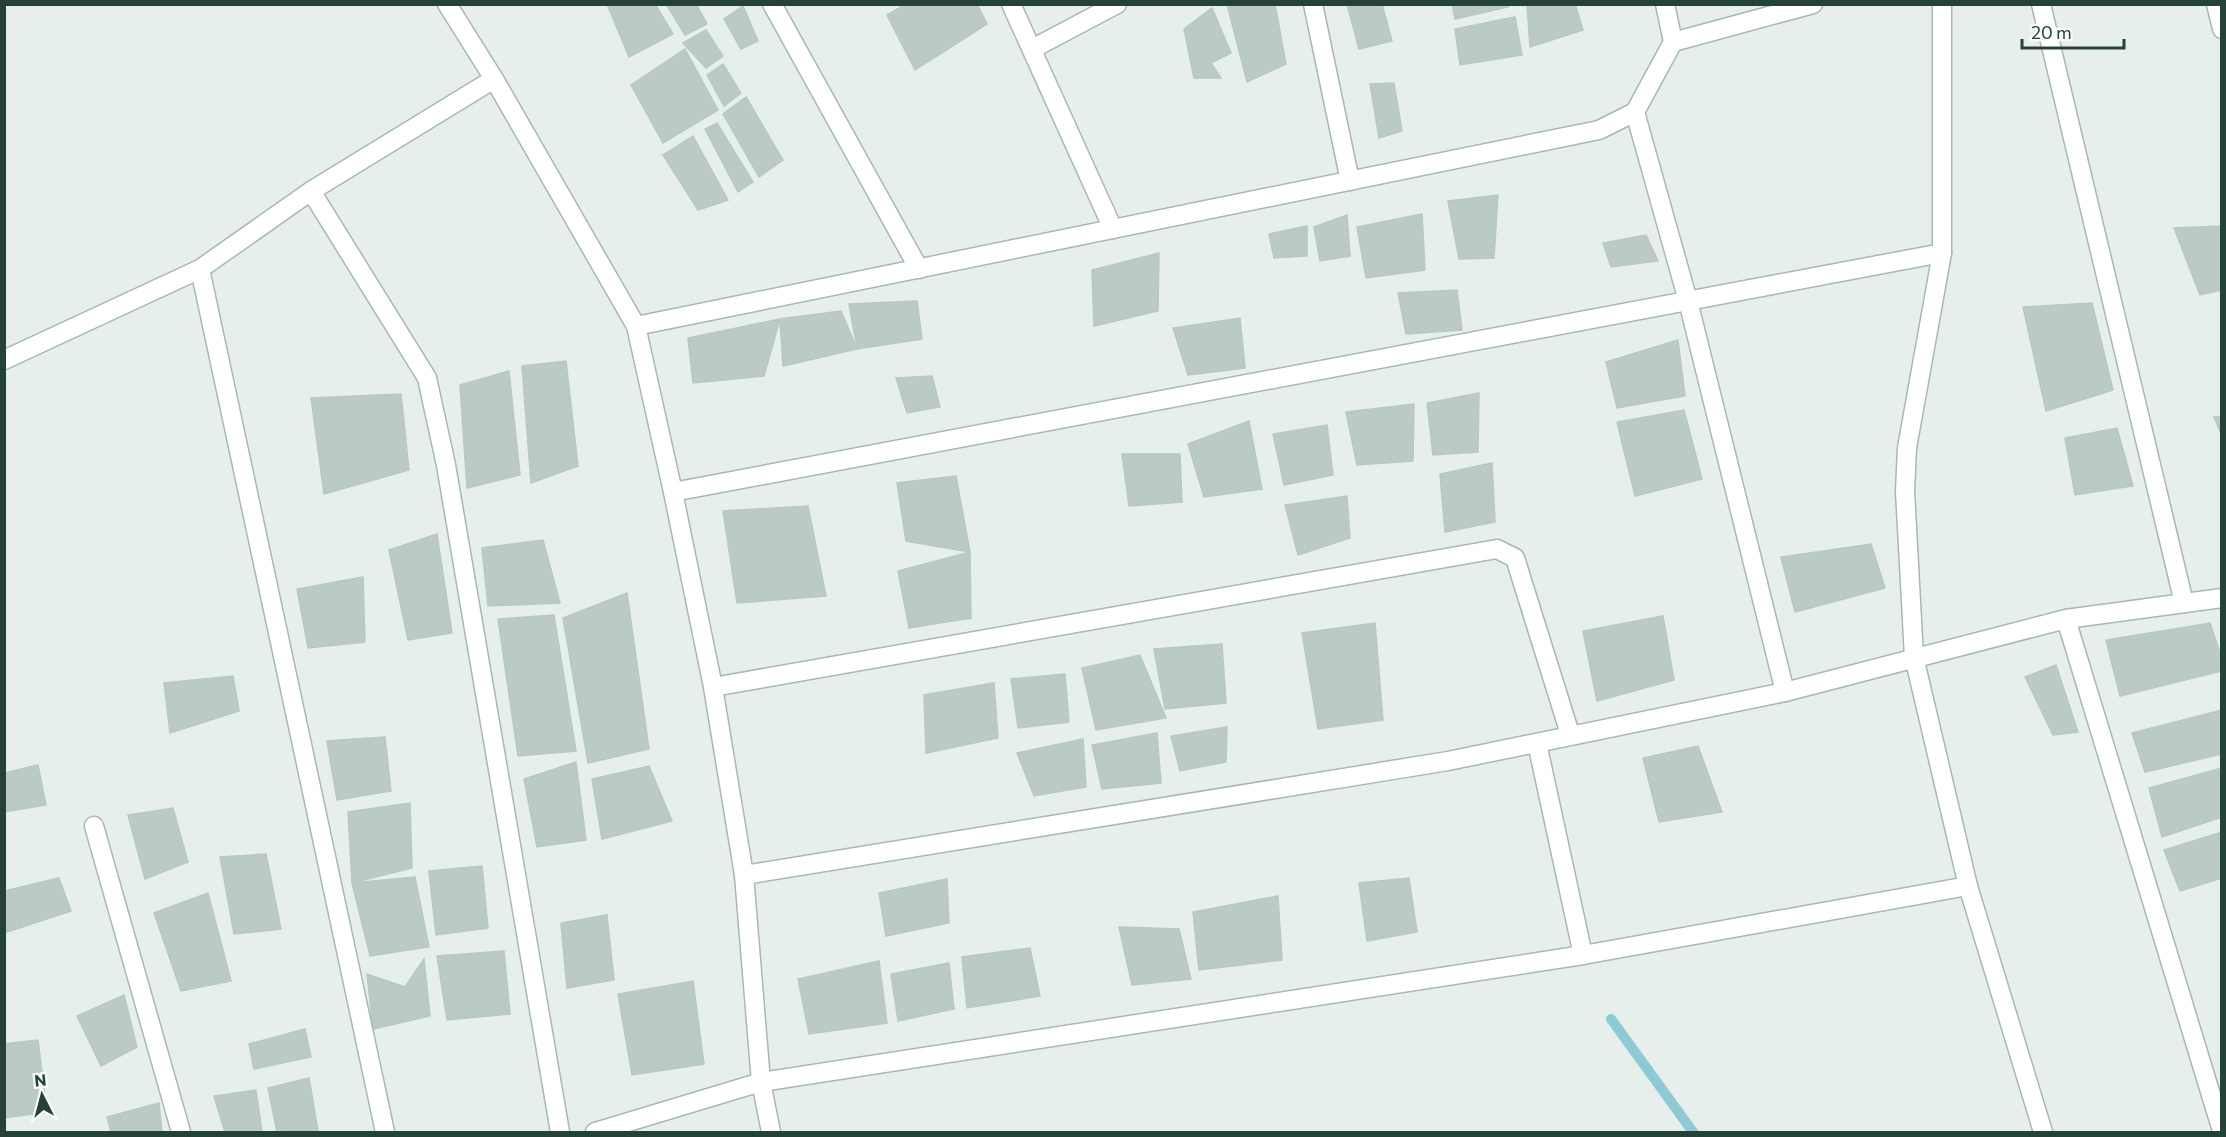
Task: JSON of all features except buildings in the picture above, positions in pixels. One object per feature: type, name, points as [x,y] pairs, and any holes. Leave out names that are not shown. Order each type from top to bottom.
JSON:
[{"type":"street","points":[[447,4],[494,79],[636,326],[713,687],[744,875],[761,1082],[771,1132]]},
{"type":"street","points":[[772,4],[919,269]]},
{"type":"street","points":[[1011,4],[1113,229]]},
{"type":"street","points":[[1032,49],[1117,4]]},
{"type":"street","points":[[1313,4],[1350,181]]},
{"type":"street","points":[[636,326],[1599,130],[1635,112],[1673,42],[1665,4]]},
{"type":"street","points":[[1673,42],[1813,4]]},
{"type":"street","points":[[1942,4],[1942,253],[1907,448],[1905,491],[1914,657],[1968,886],[2043,1132]]},
{"type":"street","points":[[2041,4],[2184,603]]},
{"type":"street","points":[[2216,4],[2222,29]]},
{"type":"street","points":[[4,360],[200,269],[311,191],[494,79]]},
{"type":"street","points":[[1635,112],[1688,301],[1785,692]]},
{"type":"street","points":[[311,191],[427,378],[448,477],[560,1132]]},
{"type":"street","points":[[673,492],[1942,253]]},
{"type":"street","points":[[200,269],[385,1132]]},
{"type":"street","points":[[713,687],[1497,549],[1515,558],[1570,734]]},
{"type":"street","points":[[744,875],[1424,765],[1785,692],[2066,619],[2222,598]]},
{"type":"street","points":[[2066,619],[2222,1131]]},
{"type":"street","points":[[1537,743],[1583,955]]},
{"type":"street","points":[[94,826],[181,1132]]},
{"type":"street","points":[[595,1132],[761,1082],[1583,955],[1968,886]]},
{"type":"waterway","points":[[1611,1019],[1693,1132]]}]
